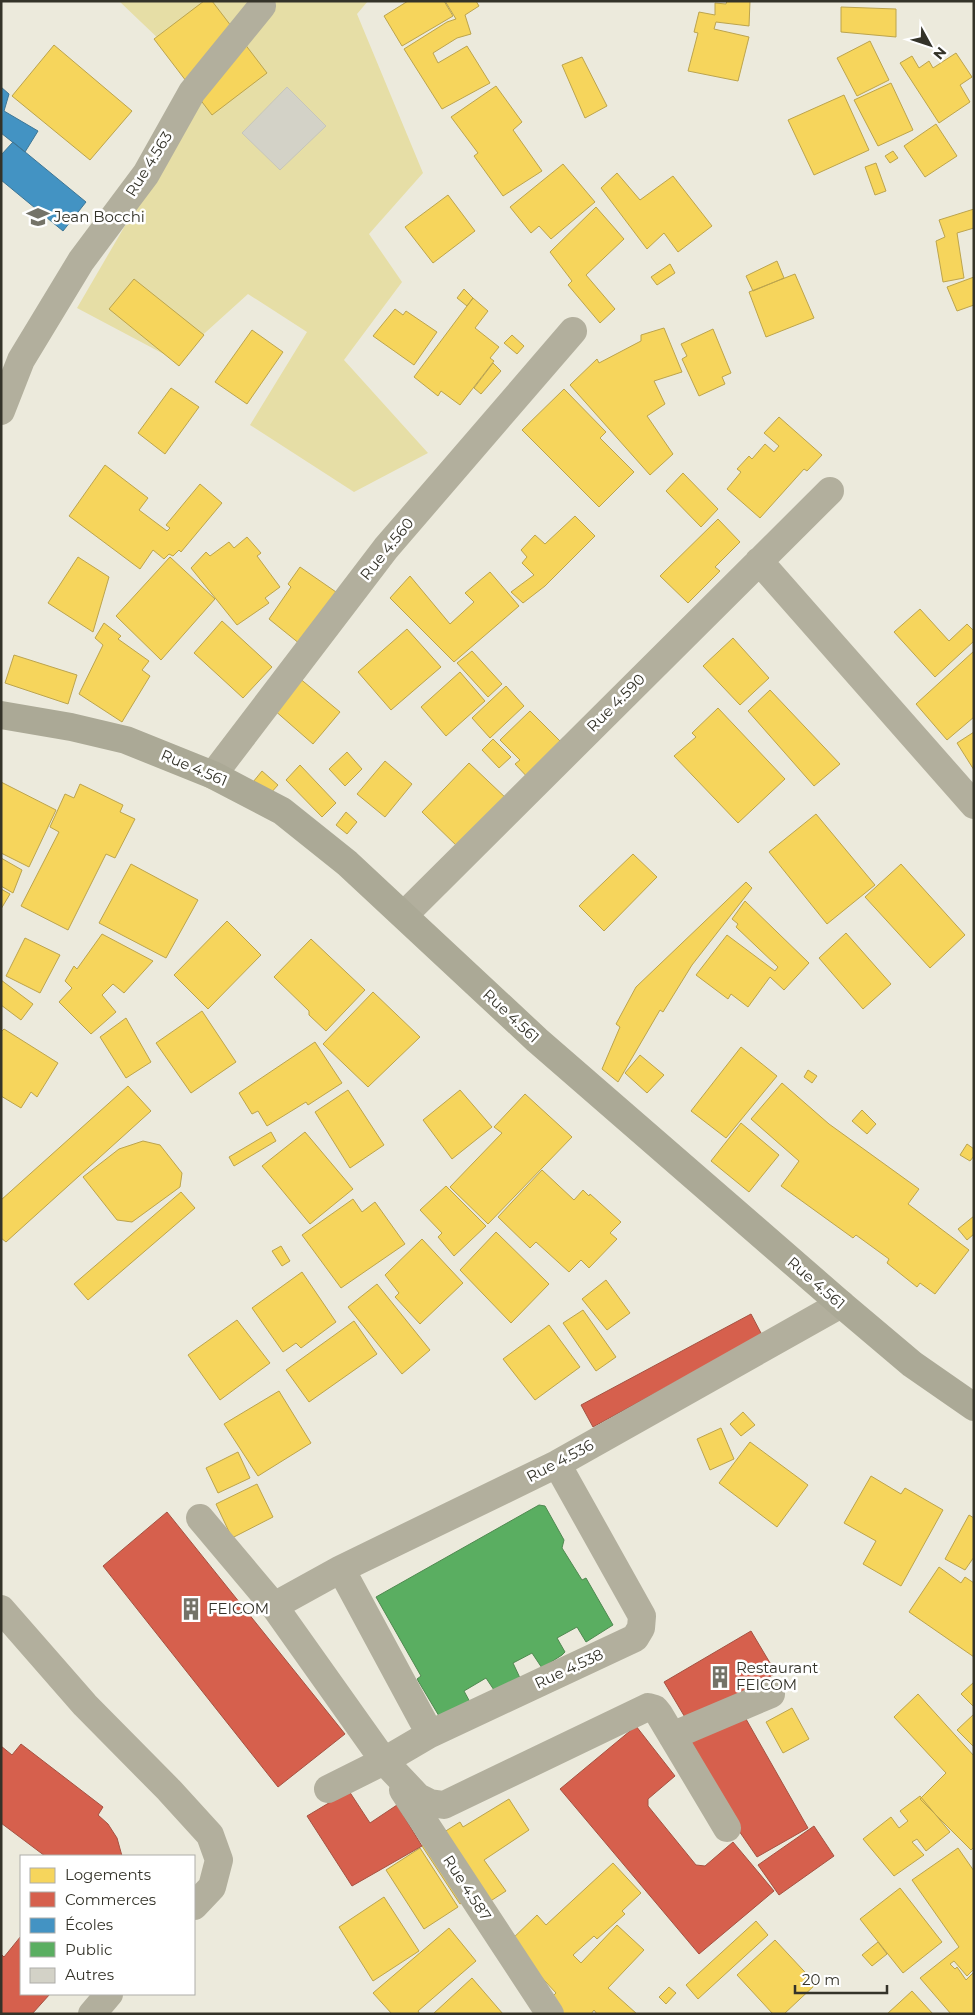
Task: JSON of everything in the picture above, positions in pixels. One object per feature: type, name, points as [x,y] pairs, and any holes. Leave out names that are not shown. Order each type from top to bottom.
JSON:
[{"type":"main road","name":"Rue 4.561","points":[[1,714],[71,727],[126,740],[213,775],[282,811],[347,863],[537,1040],[841,1304],[912,1364],[974,1407]]},
{"type":"street","name":"Rue 4.563","points":[[1,411],[21,360],[81,261],[146,174],[192,92],[262,6],[261,1]]},
{"type":"street","name":"Rue 4.560","points":[[213,775],[386,548],[573,332]]},
{"type":"street","name":"Rue 4.590","points":[[404,916],[830,491]]},
{"type":"street","points":[[759,561],[974,805]]},
{"type":"street","name":"Rue 4.536","points":[[274,1606],[340,1569],[557,1464],[841,1304]]},
{"type":"street","name":"Rue 4.538","points":[[328,1789],[384,1761],[430,1734],[635,1638],[641,1628],[642,1616],[557,1464]]},
{"type":"street","points":[[200,1518],[274,1606],[384,1761],[418,1797],[430,1803],[444,1805],[648,1707],[655,1709],[659,1714],[726,1828]]},
{"type":"street","points":[[340,1569],[430,1734]]},
{"type":"street","points":[[1,1609],[85,1705],[169,1790],[210,1835],[219,1860],[212,1887],[195,1905]]},
{"type":"street","points":[[672,1736],[771,1694]]},
{"type":"street","name":"Rue 4.587","points":[[384,1761],[550,2014]]},
{"type":"street","points":[[92,2014],[108,1995]]},
{"type":"shaded area","points":[[119,1],[368,1],[357,14],[423,173],[369,234],[402,282],[344,360],[428,453],[354,492],[250,425],[307,332],[248,294],[175,360],[77,308],[207,85]]},
{"type":"building: Logements","points":[[204,1],[212,1],[267,73],[212,115],[154,39]]},
{"type":"building: Logements","points":[[408,1],[444,1],[453,16],[402,46],[384,16]]},
{"type":"building: Logements","points":[[445,1],[476,1],[479,6],[465,15],[471,34],[457,38],[433,53],[438,63],[467,46],[490,83],[442,109],[404,49],[447,22],[456,19]]},
{"type":"building: Logements","points":[[727,1],[750,1],[749,26],[716,22],[714,29],[749,37],[738,81],[688,71],[698,33],[694,32],[699,12],[715,15],[715,3],[726,4]]},
{"type":"building: Logements","points":[[841,7],[896,9],[896,37],[841,32]]},
{"type":"building: Logements","points":[[870,41],[889,80],[857,96],[837,58]]},
{"type":"building: Logements","points":[[54,45],[132,111],[90,160],[12,96]]},
{"type":"building: Logements","points":[[956,53],[972,77],[960,85],[970,102],[939,123],[900,63],[912,56],[919,68],[929,61],[933,68]]},
{"type":"building: Logements","points":[[582,57],[607,106],[585,118],[562,65]]},
{"type":"building: Logements","points":[[891,83],[913,130],[878,146],[854,100]]},
{"type":"building: Logements","points":[[496,86],[522,122],[513,130],[542,171],[503,196],[474,156],[478,153],[451,117]]},
{"type":"building: Logements","points":[[844,95],[869,150],[814,175],[788,120]]},
{"type":"building: Logements","points":[[936,124],[957,156],[925,177],[904,146]]},
{"type":"building: Logements","points":[[893,151],[898,158],[890,163],[885,156]]},
{"type":"building: Logements","points":[[876,163],[886,191],[875,195],[865,167]]},
{"type":"building: Logements","points":[[563,164],[595,202],[551,239],[539,226],[531,233],[510,207]]},
{"type":"building: Logements","points":[[617,173],[640,200],[673,176],[712,226],[678,252],[664,233],[647,249],[601,188]]},
{"type":"building: Logements","points":[[448,195],[475,231],[433,263],[405,227]]},
{"type":"building: Logements","points":[[596,207],[624,239],[586,275],[615,309],[600,323],[568,285],[572,281],[550,252]]},
{"type":"building: Logements","points":[[974,209],[974,228],[957,233],[964,278],[943,282],[936,241],[945,237],[939,220]]},
{"type":"building: Logements","points":[[777,261],[784,278],[753,291],[746,276]]},
{"type":"building: Logements","points":[[670,264],[675,273],[657,285],[651,277]]},
{"type":"building: Logements","points":[[795,274],[814,318],[766,337],[749,292]]},
{"type":"building: Logements","points":[[974,277],[974,305],[957,311],[947,287]]},
{"type":"building: Logements","points":[[134,279],[204,335],[179,366],[109,309]]},
{"type":"building: Logements","points":[[464,289],[473,298],[467,306],[457,298]]},
{"type":"building: Logements","points":[[473,298],[488,311],[475,328],[499,347],[490,358],[494,361],[460,405],[441,391],[438,396],[414,377]]},
{"type":"building: Logements","points":[[395,309],[403,315],[406,311],[437,332],[414,365],[373,336]]},
{"type":"building: Logements","points":[[664,328],[682,372],[654,381],[665,404],[647,416],[673,454],[650,475],[570,385],[597,359],[599,363],[641,341],[641,335]]},
{"type":"building: Logements","points":[[713,329],[731,373],[722,377],[725,384],[699,396],[682,359],[687,356],[681,344]]},
{"type":"building: Logements","points":[[252,330],[283,352],[247,404],[215,382]]},
{"type":"building: Logements","points":[[512,335],[524,346],[517,354],[504,343]]},
{"type":"building: Logements","points":[[493,363],[501,371],[481,394],[474,388]]},
{"type":"building: Logements","points":[[171,388],[199,407],[165,454],[138,433]]},
{"type":"building: Logements","points":[[564,389],[606,432],[600,438],[634,472],[599,507],[522,430]]},
{"type":"building: Logements","points":[[779,417],[822,455],[807,471],[804,469],[760,518],[727,489],[741,472],[737,469],[749,456],[752,459],[765,444],[774,452],[779,446],[764,433]]},
{"type":"building: Logements","points":[[105,465],[148,498],[139,510],[167,531],[170,528],[166,525],[200,484],[222,503],[181,552],[179,550],[173,556],[169,554],[164,559],[153,550],[140,569],[69,516]]},
{"type":"building: Logements","points":[[683,473],[718,509],[701,527],[666,491]]},
{"type":"building: Logements","points":[[575,516],[595,536],[545,586],[523,603],[511,592],[534,575],[522,563],[527,557],[521,550],[535,535],[545,544]]},
{"type":"building: Logements","points":[[718,519],[740,542],[715,567],[720,571],[688,603],[660,576]]},
{"type":"building: Logements","points":[[247,537],[261,553],[257,556],[280,587],[265,598],[269,603],[237,625],[191,568],[206,552],[210,556],[229,542],[234,548]]},
{"type":"building: Logements","points":[[78,557],[109,577],[93,632],[48,603]]},
{"type":"building: Logements","points":[[170,557],[215,599],[161,660],[116,616]]},
{"type":"building: Logements","points":[[300,567],[336,592],[300,644],[269,619],[291,587],[288,584]]},
{"type":"building: Logements","points":[[490,572],[519,606],[454,662],[390,598],[410,576],[450,624],[474,602],[465,593]]},
{"type":"building: Logements","points":[[920,609],[949,641],[967,624],[974,631],[974,641],[935,677],[894,632]]},
{"type":"building: Logements","points":[[222,621],[272,667],[243,698],[194,653]]},
{"type":"building: Logements","points":[[104,623],[121,636],[118,639],[149,661],[142,670],[150,676],[122,722],[79,694],[103,645],[95,638]]},
{"type":"building: Logements","points":[[407,629],[441,667],[391,710],[358,672]]},
{"type":"building: Logements","points":[[733,638],[769,678],[740,705],[703,666]]},
{"type":"building: Logements","points":[[472,651],[502,684],[488,697],[457,663]]},
{"type":"building: Logements","points":[[974,651],[974,717],[947,740],[916,704]]},
{"type":"building: Logements","points":[[14,655],[77,675],[68,704],[5,683]]},
{"type":"building: Logements","points":[[460,672],[485,701],[446,736],[421,707]]},
{"type":"building: Logements","points":[[298,677],[340,712],[313,744],[273,709]]},
{"type":"building: Logements","points":[[506,686],[524,706],[490,738],[472,718]]},
{"type":"building: Logements","points":[[770,690],[840,764],[814,786],[748,711]]},
{"type":"building: Logements","points":[[718,708],[785,779],[738,823],[674,756],[696,737],[692,733]]},
{"type":"building: Logements","points":[[530,711],[568,749],[533,783],[515,764],[520,760],[500,740]]},
{"type":"building: Logements","points":[[974,732],[974,770],[957,743]]},
{"type":"building: Logements","points":[[493,739],[511,757],[499,768],[482,750]]},
{"type":"building: Logements","points":[[347,752],[362,769],[345,786],[329,769]]},
{"type":"building: Logements","points":[[385,761],[412,784],[385,817],[357,794]]},
{"type":"building: Logements","points":[[469,763],[508,800],[461,850],[422,812]]},
{"type":"building: Logements","points":[[300,765],[336,803],[322,817],[286,780]]},
{"type":"building: Logements","points":[[262,771],[278,785],[269,795],[253,782]]},
{"type":"building: Logements","points":[[1,782],[56,810],[29,867],[1,853]]},
{"type":"building: Logements","points":[[80,784],[123,805],[120,812],[135,819],[115,858],[106,854],[68,930],[21,906],[59,832],[50,827],[65,794],[74,798]]},
{"type":"building: Logements","points":[[346,812],[357,822],[347,834],[336,825]]},
{"type":"building: Logements","points":[[816,814],[875,885],[827,924],[769,852]]},
{"type":"building: Logements","points":[[633,854],[657,877],[604,931],[579,906]]},
{"type":"building: Logements","points":[[1,858],[22,870],[13,893],[1,886]]},
{"type":"building: Logements","points":[[131,864],[198,900],[166,958],[99,923]]},
{"type":"building: Logements","points":[[901,864],[965,935],[930,968],[865,897]]},
{"type":"building: Logements","points":[[746,882],[752,888],[692,965],[663,1012],[660,1010],[618,1082],[602,1069],[620,1027],[616,1024],[636,987]]},
{"type":"building: Logements","points":[[1,889],[10,894],[1,909]]},
{"type":"building: Logements","points":[[745,901],[809,963],[784,990],[770,977],[748,1007],[731,994],[728,999],[696,975],[727,935],[775,971],[778,967],[736,927],[738,924],[732,919]]},
{"type":"building: Logements","points":[[227,921],[261,955],[208,1009],[174,975]]},
{"type":"building: Logements","points":[[846,933],[891,984],[863,1009],[819,958]]},
{"type":"building: Logements","points":[[102,934],[153,961],[124,993],[113,984],[102,995],[116,1012],[91,1034],[59,1002],[72,988],[65,981],[74,966],[77,969]]},
{"type":"building: Logements","points":[[25,938],[60,955],[40,993],[6,976]]},
{"type":"building: Logements","points":[[311,939],[365,990],[326,1031],[309,1015],[309,1011],[274,977]]},
{"type":"building: Logements","points":[[1,980],[33,1004],[21,1020],[1,1005]]},
{"type":"building: Logements","points":[[373,992],[420,1037],[368,1087],[323,1044]]},
{"type":"building: Logements","points":[[202,1011],[236,1062],[191,1093],[156,1043]]},
{"type":"building: Logements","points":[[126,1018],[151,1062],[126,1078],[100,1037]]},
{"type":"building: Logements","points":[[4,1029],[58,1063],[37,1097],[31,1092],[21,1108],[1,1096],[1,1032]]},
{"type":"building: Logements","points":[[315,1042],[342,1083],[308,1105],[306,1102],[267,1126],[258,1111],[252,1114],[239,1093]]},
{"type":"building: Logements","points":[[741,1047],[777,1076],[726,1138],[691,1111]]},
{"type":"building: Logements","points":[[640,1055],[664,1075],[647,1093],[625,1073]]},
{"type":"building: Logements","points":[[808,1070],[817,1076],[812,1083],[804,1077]]},
{"type":"building: Logements","points":[[782,1083],[829,1124],[919,1189],[908,1204],[969,1250],[935,1294],[920,1283],[917,1287],[887,1263],[889,1259],[856,1235],[853,1238],[781,1186],[799,1161],[751,1119]]},
{"type":"building: Logements","points":[[128,1086],[151,1111],[6,1242],[1,1238],[1,1200]]},
{"type":"building: Logements","points":[[348,1090],[384,1145],[350,1168],[315,1112]]},
{"type":"building: Logements","points":[[460,1090],[492,1127],[452,1159],[423,1120]]},
{"type":"building: Logements","points":[[525,1094],[572,1137],[488,1224],[450,1187],[502,1133],[494,1127]]},
{"type":"building: Logements","points":[[862,1110],[876,1124],[867,1134],[852,1121]]},
{"type":"building: Logements","points":[[741,1123],[779,1155],[749,1192],[711,1161]]},
{"type":"building: Logements","points":[[271,1132],[276,1141],[234,1166],[229,1157]]},
{"type":"building: Logements","points":[[305,1132],[353,1189],[310,1224],[262,1166]]},
{"type":"building: Logements","points":[[143,1141],[160,1145],[182,1173],[180,1187],[132,1222],[117,1220],[83,1177],[119,1149]]},
{"type":"building: Logements","points":[[967,1144],[974,1149],[974,1156],[970,1161],[960,1155]]},
{"type":"building: Logements","points":[[542,1170],[574,1200],[583,1190],[621,1222],[610,1233],[617,1239],[589,1268],[581,1260],[569,1272],[536,1242],[530,1248],[498,1217]]},
{"type":"building: Logements","points":[[446,1186],[486,1226],[454,1256],[438,1237],[442,1233],[420,1210]]},
{"type":"building: Logements","points":[[181,1192],[195,1208],[88,1300],[74,1284]]},
{"type":"building: Logements","points":[[353,1199],[362,1212],[375,1202],[405,1244],[341,1288],[302,1235]]},
{"type":"building: Logements","points":[[974,1216],[974,1234],[967,1240],[958,1229]]},
{"type":"building: Logements","points":[[496,1232],[549,1284],[511,1323],[460,1270]]},
{"type":"building: Logements","points":[[422,1239],[463,1283],[420,1324],[395,1297],[399,1293],[385,1275]]},
{"type":"building: Logements","points":[[281,1246],[290,1261],[282,1266],[272,1251]]},
{"type":"building: Logements","points":[[302,1272],[336,1322],[301,1348],[296,1343],[283,1352],[252,1308]]},
{"type":"building: Logements","points":[[606,1280],[630,1313],[607,1330],[582,1299]]},
{"type":"building: Logements","points":[[377,1284],[430,1350],[402,1374],[348,1307]]},
{"type":"building: Logements","points":[[583,1310],[616,1357],[596,1371],[563,1323]]},
{"type":"building: Logements","points":[[237,1320],[270,1363],[220,1400],[188,1355]]},
{"type":"building: Logements","points":[[354,1321],[377,1354],[309,1402],[286,1370]]},
{"type":"building: Logements","points":[[549,1325],[580,1367],[535,1400],[503,1359]]},
{"type":"building: Logements","points":[[279,1391],[311,1443],[258,1476],[224,1424]]},
{"type":"building: Logements","points":[[743,1412],[755,1425],[741,1436],[730,1424]]},
{"type":"building: Logements","points":[[721,1428],[734,1459],[710,1470],[697,1439]]},
{"type":"building: Logements","points":[[750,1442],[808,1485],[777,1527],[719,1483]]},
{"type":"building: Logements","points":[[238,1452],[250,1478],[218,1493],[206,1468]]},
{"type":"building: Logements","points":[[871,1476],[901,1494],[905,1488],[943,1510],[901,1586],[863,1564],[876,1541],[844,1523]]},
{"type":"building: Logements","points":[[257,1484],[273,1517],[232,1538],[216,1504]]},
{"type":"building: Logements","points":[[969,1515],[974,1518],[974,1557],[965,1570],[945,1559]]},
{"type":"building: Logements","points":[[939,1567],[961,1583],[965,1577],[974,1583],[974,1657],[909,1612]]},
{"type":"building: Logements","points":[[974,1682],[974,1707],[961,1694]]},
{"type":"building: Logements","points":[[918,1694],[974,1756],[974,1847],[971,1850],[920,1799],[946,1773],[894,1717]]},
{"type":"building: Logements","points":[[792,1708],[809,1739],[783,1753],[766,1722]]},
{"type":"building: Logements","points":[[974,1714],[974,1747],[957,1730]]},
{"type":"building: Logements","points":[[920,1796],[950,1832],[926,1851],[917,1839],[912,1842],[924,1855],[894,1876],[863,1839],[891,1817],[899,1828],[908,1821],[900,1811]]},
{"type":"building: Logements","points":[[509,1799],[529,1830],[484,1860],[506,1891],[489,1902],[482,1890],[460,1904],[422,1846],[460,1822],[463,1827]]},
{"type":"building: Logements","points":[[420,1848],[458,1907],[424,1929],[386,1870]]},
{"type":"building: Logements","points":[[958,1848],[974,1871],[974,1969],[967,1976],[954,1961],[950,1964],[955,1969],[957,1967],[966,1980],[974,1972],[974,2014],[951,2014],[920,1978],[959,1947],[912,1880]]},
{"type":"building: Logements","points":[[613,1863],[641,1893],[622,1911],[625,1914],[597,1939],[594,1936],[573,1955],[581,1963],[617,1925],[644,1950],[608,1988],[637,2014],[597,2014],[594,2010],[591,2014],[561,2014],[547,2002],[556,1993],[509,1942],[537,1915],[546,1925]]},
{"type":"building: Logements","points":[[900,1888],[942,1942],[903,1973],[860,1919]]},
{"type":"building: Logements","points":[[384,1897],[419,1951],[373,1981],[339,1927]]},
{"type":"building: Logements","points":[[756,1921],[768,1935],[698,1999],[686,1985]]},
{"type":"building: Logements","points":[[449,1928],[476,1961],[418,2011],[420,2014],[392,2014],[373,1993]]},
{"type":"building: Logements","points":[[775,1940],[816,1984],[784,2014],[773,2014],[737,1975]]},
{"type":"building: Logements","points":[[878,1942],[887,1954],[872,1966],[862,1955]]},
{"type":"building: Logements","points":[[472,1978],[503,2014],[433,2014]]},
{"type":"building: Logements","points":[[669,1987],[676,1993],[666,2004],[659,1997]]},
{"type":"building: Logements","points":[[912,1991],[933,2014],[887,2014]]},
{"type":"building: Commerces","points":[[751,1314],[762,1335],[593,1427],[581,1405]]},
{"type":"building: Commerces","name":"FEICOM","points":[[167,1512],[345,1734],[278,1787],[103,1566]]},
{"type":"building: Commerces","name":"Restaurant FEICOM","points":[[751,1631],[776,1673],[689,1724],[664,1682]]},
{"type":"building: Commerces","points":[[742,1712],[808,1828],[757,1857],[677,1741]]},
{"type":"building: Commerces","points":[[636,1726],[675,1776],[648,1799],[648,1806],[696,1865],[705,1866],[733,1842],[774,1891],[699,1954],[560,1789]]},
{"type":"building: Commerces","points":[[21,1744],[103,1807],[98,1815],[108,1824],[117,1838],[122,1855],[44,1855],[1,1823],[1,1746],[12,1755]]},
{"type":"building: Commerces","points":[[349,1791],[370,1823],[397,1805],[422,1846],[352,1886],[307,1816]]},
{"type":"building: Commerces","points":[[814,1826],[834,1856],[779,1895],[758,1865]]},
{"type":"building: Commerces","points":[[20,1937],[20,1995],[49,1995],[32,2014],[1,2014],[1,1954],[4,1957]]},
{"type":"building: Écoles","points":[[1,87],[9,94],[4,111],[38,131],[25,152],[1,133]]},
{"type":"building: Écoles","points":[[13,142],[86,202],[63,231],[1,180],[1,155]]},
{"type":"building: Public","points":[[539,1505],[545,1506],[564,1540],[562,1548],[582,1580],[586,1578],[613,1625],[586,1642],[577,1627],[557,1638],[565,1652],[562,1655],[542,1668],[532,1653],[513,1663],[520,1678],[496,1693],[486,1678],[464,1691],[471,1704],[442,1721],[417,1679],[421,1676],[376,1597]]},
{"type":"building: Autres","points":[[287,87],[326,126],[280,170],[242,133]]},
{"type":"place","name":"Jean Bocchi","points":[[38,217]]},
{"type":"place","name":"FEICOM","points":[[191,1609]]},
{"type":"place","name":"Restaurant FEICOM","points":[[720,1677]]}]
